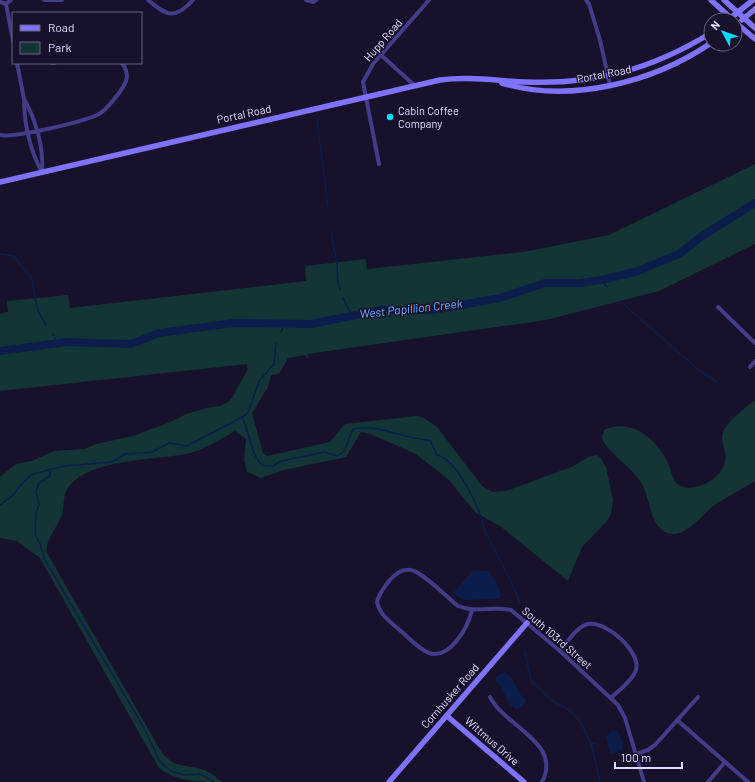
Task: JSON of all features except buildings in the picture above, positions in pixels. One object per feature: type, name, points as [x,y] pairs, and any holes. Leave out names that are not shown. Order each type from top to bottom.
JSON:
[{"type":"main road","points":[[711,0],[723,12]]},
{"type":"main road","points":[[724,0],[737,12],[753,0]]},
{"type":"main road","points":[[755,10],[744,18],[755,28]]},
{"type":"main road","points":[[743,30],[755,39]]},
{"type":"main road","name":"Portal Road","points":[[0,182],[414,85],[455,78],[494,81],[556,82],[608,76],[658,61],[703,37]]},
{"type":"main road","name":"Portal Road","points":[[494,81],[514,87],[548,90],[583,89],[610,85],[662,68],[703,48]]},
{"type":"main road","name":"Cornhusker Road","points":[[389,782],[527,623]]},
{"type":"main road","name":"Wittmus Drive","points":[[447,716],[524,782]]},
{"type":"street","points":[[6,4],[11,0]]},
{"type":"street","points":[[44,0],[62,0]]},
{"type":"street","points":[[148,0],[162,11],[171,14],[184,10],[193,0]]},
{"type":"street","points":[[306,0],[313,2],[316,0]]},
{"type":"street","name":"Hupp Road","points":[[379,164],[363,82],[366,74],[381,55],[429,0]]},
{"type":"street","points":[[586,0],[589,4],[600,40],[610,85]]},
{"type":"street","points":[[0,2],[6,4]]},
{"type":"street","points":[[6,4],[12,36]]},
{"type":"street","points":[[381,55],[414,85]]},
{"type":"street","points":[[17,64],[24,98],[24,112],[28,132],[35,161],[42,172]]},
{"type":"street","points":[[0,135],[10,136],[36,131],[101,113],[124,86],[127,78],[123,64]]},
{"type":"street","points":[[24,98],[32,116],[36,131],[42,156],[42,172]]},
{"type":"street","points":[[718,307],[723,315],[755,343]]},
{"type":"street","points":[[750,367],[755,361]]},
{"type":"street","name":"South 103rd Street","points":[[472,610],[467,627],[463,632],[447,650],[435,654],[423,650],[384,616],[378,607],[377,602],[380,592],[396,574],[405,570],[418,573],[458,606],[472,610],[501,608],[511,610],[560,651],[618,705],[625,718],[644,782]]},
{"type":"street","points":[[560,651],[578,630],[591,623],[600,624],[618,638],[635,655],[637,662],[634,675],[611,698]]},
{"type":"street","points":[[490,697],[495,706],[534,740],[545,754],[546,771],[542,782]]},
{"type":"street","points":[[636,754],[653,747],[698,697]]},
{"type":"street","points":[[678,720],[748,782]]},
{"type":"street","points":[[708,782],[725,762]]},
{"type":"green space","points":[[755,164],[755,244],[659,291],[546,320],[307,354],[309,359],[305,355],[288,358],[279,374],[271,375],[268,387],[252,413],[263,453],[267,456],[330,442],[345,424],[416,416],[424,418],[437,427],[482,486],[493,492],[506,491],[574,466],[588,457],[596,455],[600,457],[606,467],[613,500],[611,514],[606,522],[582,547],[568,581],[500,526],[475,512],[449,480],[416,454],[370,434],[361,432],[346,457],[284,470],[261,478],[247,472],[244,460],[246,439],[235,431],[199,450],[186,454],[122,462],[90,471],[78,478],[68,488],[65,495],[62,514],[49,539],[47,553],[162,753],[175,763],[204,770],[222,782],[181,779],[166,773],[159,768],[40,558],[17,541],[0,538],[0,477],[16,464],[32,461],[54,451],[85,449],[96,444],[133,436],[173,421],[186,414],[220,406],[228,402],[233,396],[248,369],[247,364],[0,391],[0,314],[8,312],[7,301],[68,295],[70,308],[306,281],[305,266],[366,259],[367,269],[523,252],[609,235]]},
{"type":"green space","points":[[755,400],[755,481],[716,504],[689,528],[674,534],[666,532],[655,522],[646,494],[638,478],[607,447],[603,441],[602,437],[604,430],[624,426],[633,428],[642,433],[657,446],[663,454],[676,483],[682,487],[697,487],[712,480],[722,469],[726,458],[722,442],[722,434],[734,418]]},
{"type":"water","points":[[473,570],[488,571],[497,583],[501,595],[499,599],[463,600],[453,593]]},
{"type":"water","points":[[504,672],[511,677],[519,693],[525,699],[525,703],[518,709],[513,708],[510,705],[500,684],[496,681],[496,677]]},
{"type":"water","points":[[612,731],[617,731],[622,739],[623,749],[612,754],[609,751],[606,737]]},
{"type":"waterway","points":[[317,120],[328,206]]},
{"type":"waterway","name":"West Papillion Creek","points":[[0,351],[67,342],[131,344],[159,333],[234,323],[311,324],[381,310],[433,310],[500,298],[545,283],[580,283],[601,280],[635,272],[679,254],[702,236],[755,203]]},
{"type":"waterway","points":[[332,233],[340,290]]},
{"type":"waterway","points":[[0,254],[14,256],[23,269],[31,276],[38,311],[46,325]]},
{"type":"waterway","points":[[601,280],[607,287]]},
{"type":"waterway","points":[[343,298],[352,316]]},
{"type":"waterway","points":[[622,303],[700,371],[717,382]]},
{"type":"waterway","points":[[281,332],[285,323]]},
{"type":"waterway","points":[[53,334],[57,343]]},
{"type":"waterway","points":[[0,505],[13,495],[24,481],[33,474],[64,466],[112,462],[125,454],[152,452],[169,443],[187,446],[244,416],[248,413],[259,381],[274,364],[276,343]]},
{"type":"waterway","points":[[242,417],[255,456],[263,466],[273,466],[281,461],[325,452],[337,456],[344,451],[353,429],[373,428],[430,440],[437,455],[444,458],[451,465],[470,492],[482,519],[484,530],[520,603]]},
{"type":"waterway","points":[[50,471],[50,476],[39,483],[36,491],[39,505],[36,513],[35,534],[41,546],[45,560],[144,728],[160,762],[171,771],[184,775],[200,774],[214,782]]},
{"type":"waterway","points":[[525,651],[531,681],[554,702],[569,710],[580,721],[591,744],[600,782]]},
{"type":"waterway","points":[[591,744],[597,743]]},
{"type":"place","name":"Cabin Coffee Company","points":[[390,117]]}]
